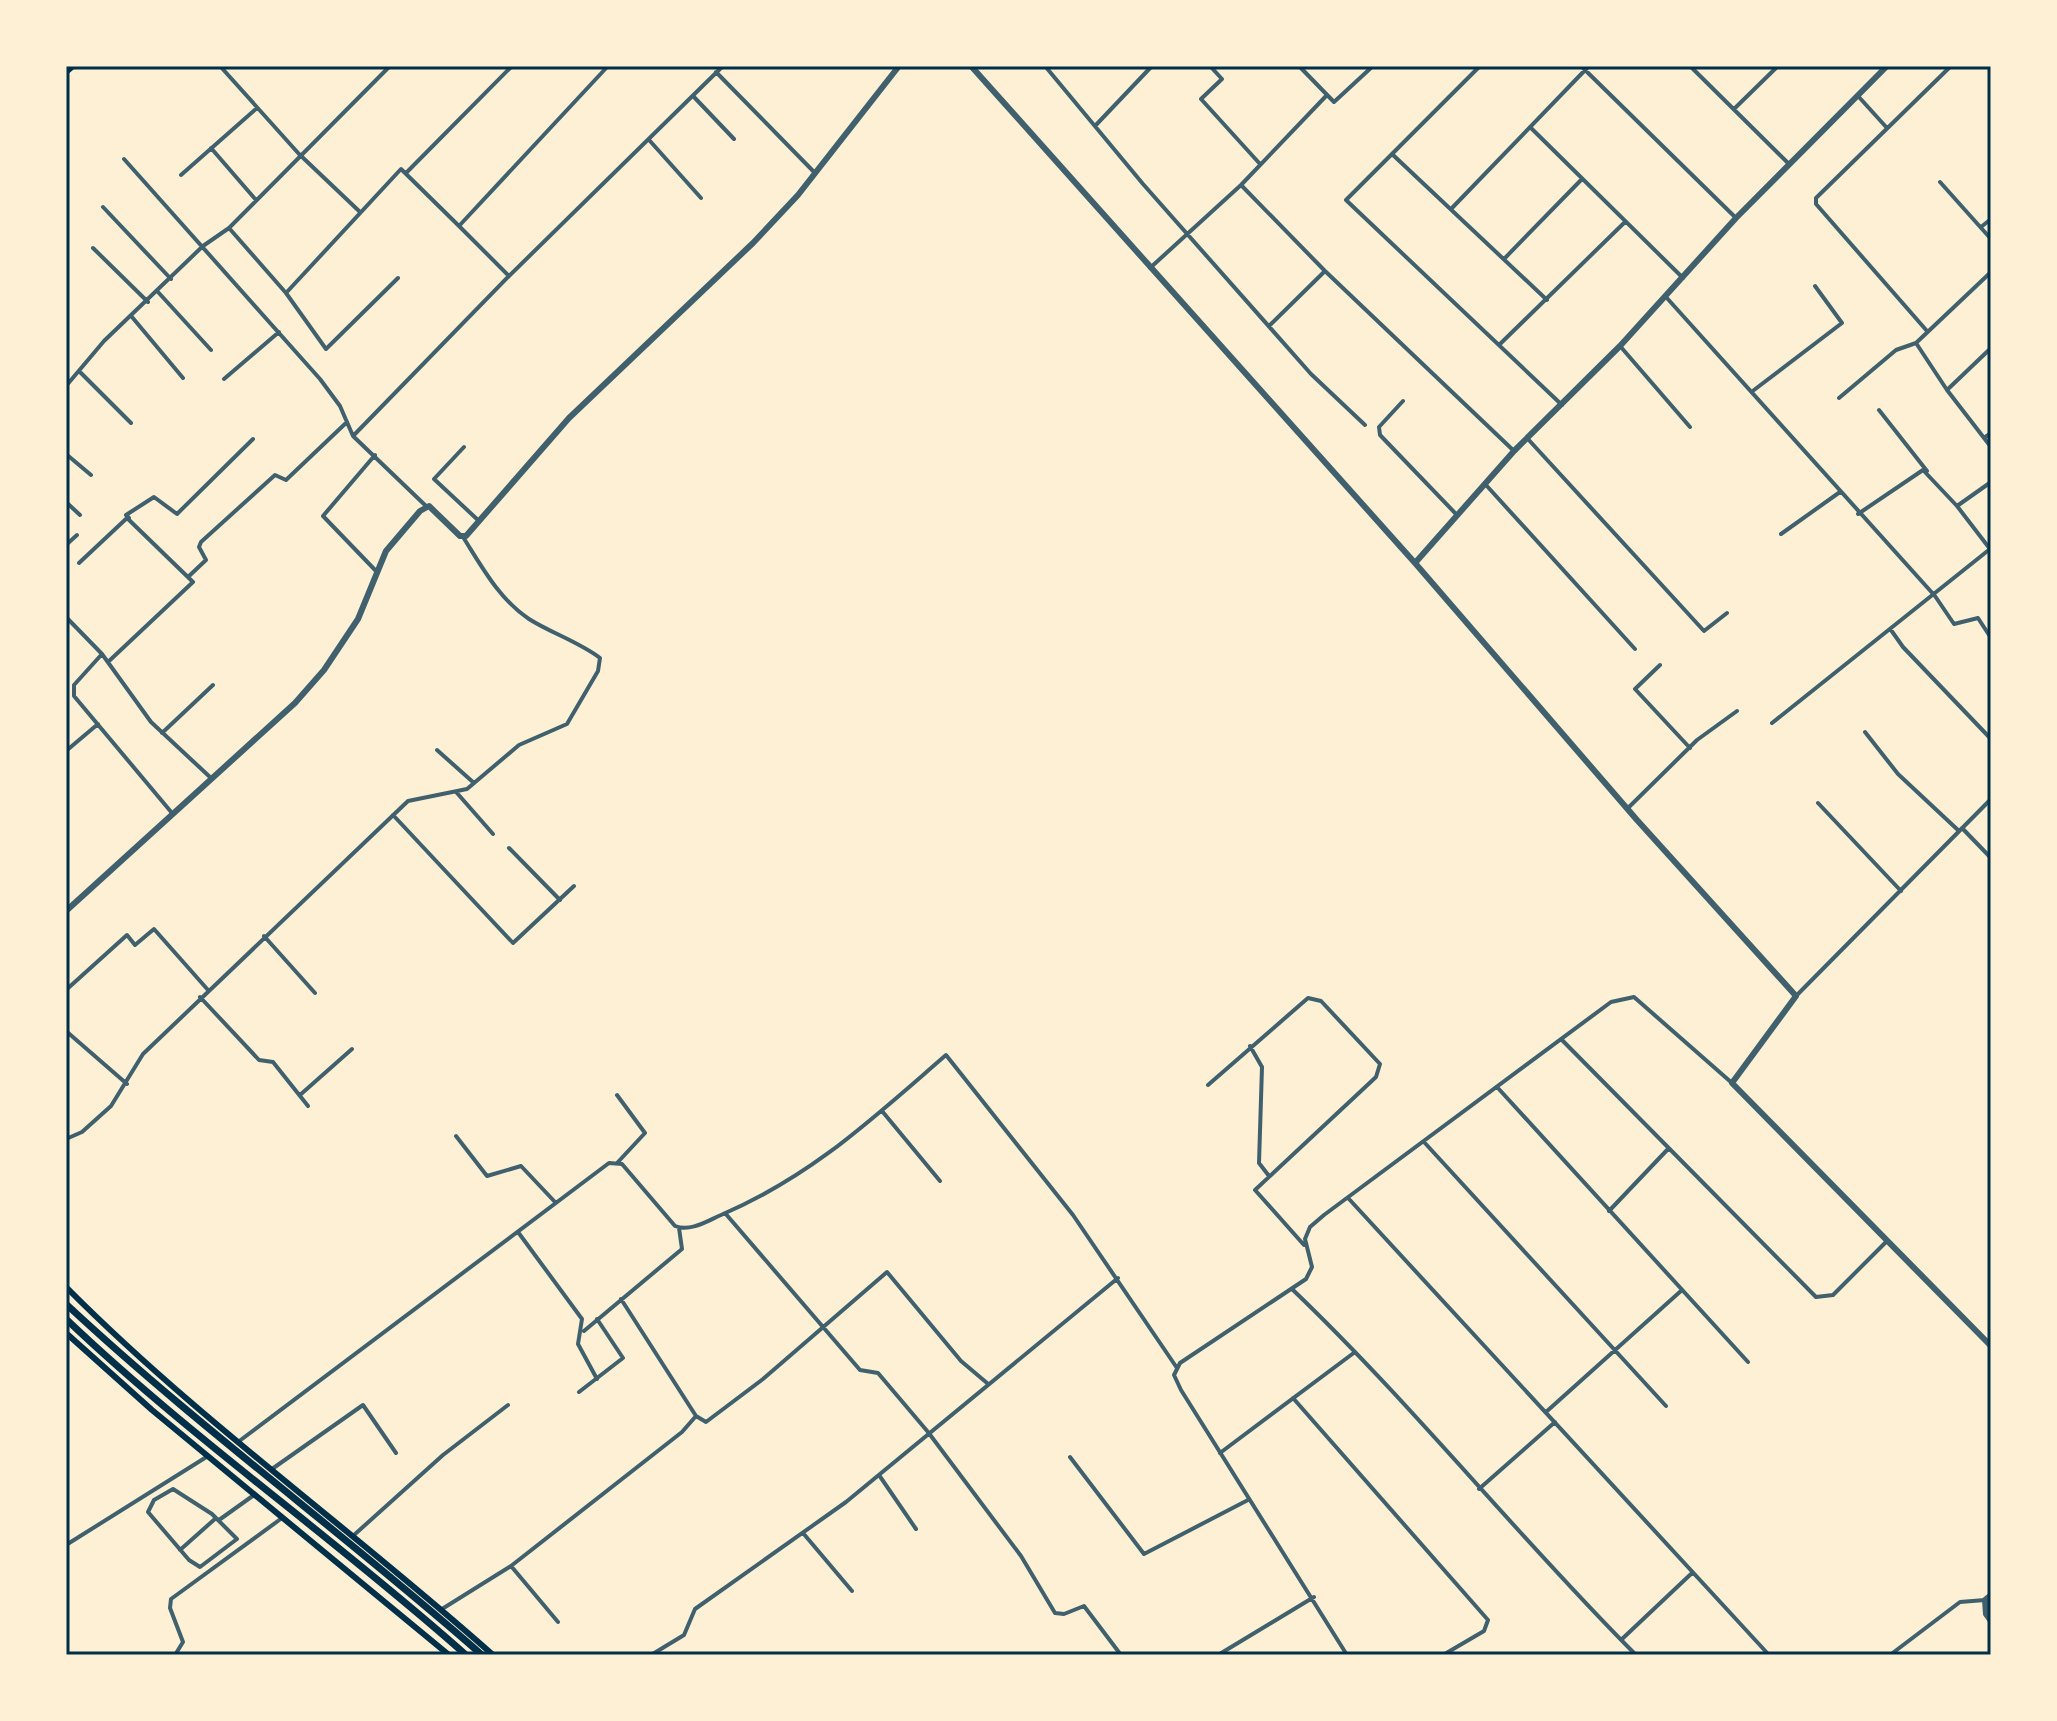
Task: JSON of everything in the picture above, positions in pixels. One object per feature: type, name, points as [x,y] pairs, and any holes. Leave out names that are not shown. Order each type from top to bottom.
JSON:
[{"type":"highway","points":[[66,1304],[170,1399],[365,1555],[482,1655]]},
{"type":"highway","points":[[66,1321],[164,1408],[325,1534],[466,1655]]},
{"type":"main road","points":[[66,72],[73,66]]},
{"type":"main road","points":[[66,1287],[192,1403],[354,1535],[493,1655]]},
{"type":"main road","points":[[66,1333],[254,1495],[449,1655]]},
{"type":"main road","points":[[172,1426],[192,1403]]},
{"type":"main road","points":[[275,1510],[297,1490]]},
{"type":"street","points":[[220,66],[299,154],[360,212]]},
{"type":"street","points":[[66,386],[104,341],[203,246],[229,228],[389,66]]},
{"type":"street","points":[[406,173],[512,66]]},
{"type":"street","points":[[459,226],[608,66]]},
{"type":"street","points":[[353,436],[509,276],[650,141],[723,66]]},
{"type":"street","points":[[463,537],[569,418],[753,243],[815,173],[899,66]]},
{"type":"street","points":[[971,66],[1796,996]]},
{"type":"street","points":[[1045,66],[1311,374],[1365,425]]},
{"type":"street","points":[[1095,126],[1152,66]]},
{"type":"street","points":[[1210,66],[1222,79],[1201,99],[1260,164]]},
{"type":"street","points":[[1299,66],[1334,102],[1373,66]]},
{"type":"street","points":[[1480,66],[1346,200],[1562,405]]},
{"type":"street","points":[[1690,66],[1789,164]]},
{"type":"street","points":[[1696,72],[1701,66]]},
{"type":"street","points":[[1734,109],[1778,66]]},
{"type":"street","points":[[1415,563],[1514,451],[1620,346],[1736,218],[1887,66]]},
{"type":"street","points":[[1927,331],[1816,204],[1816,198],[1951,66]]},
{"type":"street","points":[[1452,208],[1585,67],[1736,218]]},
{"type":"street","points":[[716,72],[815,173]]},
{"type":"street","points":[[1150,268],[1241,185],[1327,95]]},
{"type":"street","points":[[1856,95],[1887,129]]},
{"type":"street","points":[[694,97],[734,139]]},
{"type":"street","points":[[181,175],[257,108]]},
{"type":"street","points":[[1530,127],[1683,278]]},
{"type":"street","points":[[650,141],[701,198]]},
{"type":"street","points":[[211,148],[256,200]]},
{"type":"street","points":[[1392,154],[1547,300]]},
{"type":"street","points":[[66,1139],[93,1123],[127,1084],[143,1054],[393,815],[415,798],[457,793],[475,784],[519,745],[567,724],[601,661],[597,655],[540,625],[498,592],[463,537],[353,436],[331,393],[124,159]]},
{"type":"street","points":[[286,293],[401,169],[509,276]]},
{"type":"street","points":[[1504,259],[1582,179]]},
{"type":"street","points":[[1940,182],[1991,239]]},
{"type":"street","points":[[1241,185],[1325,271],[1514,451]]},
{"type":"street","points":[[103,207],[171,279]]},
{"type":"street","points":[[1981,227],[1991,219]]},
{"type":"street","points":[[1499,345],[1625,222]]},
{"type":"street","points":[[229,228],[286,293],[328,349],[398,278]]},
{"type":"street","points":[[93,248],[148,302]]},
{"type":"street","points":[[1269,326],[1325,271]]},
{"type":"street","points":[[1839,398],[1896,350],[1916,343],[1991,272]]},
{"type":"street","points":[[1753,391],[1842,323],[1815,286]]},
{"type":"street","points":[[158,292],[211,350]]},
{"type":"street","points":[[1666,297],[1935,596],[1954,624],[1978,618],[1991,638]]},
{"type":"street","points":[[132,317],[183,378]]},
{"type":"street","points":[[224,379],[279,332]]},
{"type":"street","points":[[1916,343],[1991,447]]},
{"type":"street","points":[[1620,346],[1690,427]]},
{"type":"street","points":[[1947,390],[1991,348]]},
{"type":"street","points":[[79,371],[131,423]]},
{"type":"street","points":[[1403,401],[1379,427],[1380,435],[1458,516]]},
{"type":"street","points":[[1772,723],[1935,596],[1990,549],[1879,410]]},
{"type":"street","points":[[188,577],[206,560],[199,547],[201,542],[275,475],[286,480],[347,422]]},
{"type":"street","points":[[1984,438],[1991,433]]},
{"type":"street","points":[[1527,438],[1704,631],[1727,613]]},
{"type":"street","points":[[108,662],[191,586],[188,577],[126,515],[154,497],[177,514],[253,439]]},
{"type":"street","points":[[464,447],[434,479],[480,521]]},
{"type":"street","points":[[66,454],[91,475]]},
{"type":"street","points":[[375,455],[323,516],[376,571]]},
{"type":"street","points":[[1858,514],[1915,474],[1927,471]]},
{"type":"street","points":[[1957,506],[1991,482]]},
{"type":"street","points":[[1486,485],[1635,649]]},
{"type":"street","points":[[1781,534],[1840,492]]},
{"type":"street","points":[[66,502],[80,515]]},
{"type":"street","points":[[66,911],[212,780],[324,670],[358,619],[386,551],[426,506]]},
{"type":"street","points":[[79,563],[124,520],[131,519]]},
{"type":"street","points":[[66,545],[77,535]]},
{"type":"street","points":[[66,617],[102,654],[162,733],[212,780]]},
{"type":"street","points":[[1891,630],[1903,647],[1991,739]]},
{"type":"street","points":[[102,654],[73,689],[74,696],[172,813]]},
{"type":"street","points":[[1660,665],[1635,689],[1690,748]]},
{"type":"street","points":[[162,733],[213,685]]},
{"type":"street","points":[[1627,809],[1690,748],[1737,711]]},
{"type":"street","points":[[66,751],[98,724]]},
{"type":"street","points":[[1865,732],[1898,774],[1991,858]]},
{"type":"street","points":[[437,750],[475,784]]},
{"type":"street","points":[[457,793],[493,834]]},
{"type":"street","points":[[1732,1083],[1796,996],[1991,799]]},
{"type":"street","points":[[1818,803],[1901,891]]},
{"type":"street","points":[[393,815],[513,943],[574,886]]},
{"type":"street","points":[[509,848],[560,900]]},
{"type":"street","points":[[66,990],[127,935],[135,945],[154,929],[208,990]]},
{"type":"street","points":[[264,936],[315,993]]},
{"type":"street","points":[[200,997],[259,1060],[272,1061],[308,1106]]},
{"type":"street","points":[[1347,1655],[1314,1597],[1248,1500],[1175,1380],[1177,1368],[1187,1357],[1293,1290],[1311,1273],[1305,1239],[1310,1227],[1611,1002],[1634,997],[1732,1083],[1991,1346]]},
{"type":"street","points":[[1208,1085],[1302,999],[1315,999],[1381,1067],[1376,1077],[1255,1190],[1306,1247]]},
{"type":"street","points":[[66,1031],[127,1084]]},
{"type":"street","points":[[1561,1039],[1816,1297],[1833,1295],[1886,1242]]},
{"type":"street","points":[[1250,1046],[1261,1061],[1259,1163],[1270,1177]]},
{"type":"street","points":[[299,1095],[352,1049]]},
{"type":"street","points":[[679,1228],[692,1228],[780,1189],[830,1155],[946,1055],[1073,1215],[1177,1368]]},
{"type":"street","points":[[1497,1087],[1748,1362]]},
{"type":"street","points":[[238,1442],[609,1163],[618,1162],[645,1133],[617,1095]]},
{"type":"street","points":[[882,1111],[940,1181]]},
{"type":"street","points":[[456,1136],[487,1176],[521,1166],[556,1203]]},
{"type":"street","points":[[1424,1142],[1666,1406]]},
{"type":"street","points":[[1609,1211],[1668,1149]]},
{"type":"street","points":[[582,1333],[682,1249],[679,1228],[618,1162]]},
{"type":"street","points":[[1349,1199],[1769,1655]]},
{"type":"street","points":[[725,1213],[821,1328],[862,1372],[878,1373],[928,1432],[1021,1556],[1055,1613],[1064,1614],[1084,1606],[1121,1655]]},
{"type":"street","points":[[518,1232],[584,1323],[579,1349],[597,1379]]},
{"type":"street","points":[[621,1299],[696,1416],[708,1421],[887,1272],[961,1361],[987,1383]]},
{"type":"street","points":[[651,1655],[684,1635],[695,1609],[879,1475],[1118,1278]]},
{"type":"street","points":[[1293,1290],[1356,1351],[1479,1489],[1636,1655]]},
{"type":"street","points":[[1546,1412],[1682,1290]]},
{"type":"street","points":[[66,1321],[82,1304]]},
{"type":"street","points":[[579,1392],[623,1358],[597,1319]]},
{"type":"street","points":[[1220,1453],[1356,1351]]},
{"type":"street","points":[[1293,1398],[1488,1620],[1484,1631],[1443,1655]]},
{"type":"street","points":[[272,1469],[363,1405],[396,1453]]},
{"type":"street","points":[[354,1535],[443,1455],[508,1405]]},
{"type":"street","points":[[442,1609],[511,1566],[682,1432],[696,1416]]},
{"type":"street","points":[[1479,1489],[1555,1422]]},
{"type":"street","points":[[66,1545],[208,1456]]},
{"type":"street","points":[[1070,1457],[1144,1554],[1248,1500]]},
{"type":"street","points":[[879,1475],[916,1529]]},
{"type":"street","points":[[173,1489],[217,1519],[237,1539],[200,1567],[180,1550],[148,1512],[154,1500],[173,1489]]},
{"type":"street","points":[[180,1550],[217,1519],[254,1495]]},
{"type":"street","points":[[175,1655],[183,1642],[171,1615],[171,1599],[284,1517]]},
{"type":"street","points":[[803,1533],[852,1591]]},
{"type":"street","points":[[511,1566],[558,1622]]},
{"type":"street","points":[[1621,1640],[1693,1573]]},
{"type":"street","points":[[1218,1655],[1314,1597]]},
{"type":"street","points":[[1890,1655],[1960,1602],[1988,1597],[1986,1614],[1991,1621]]}]
